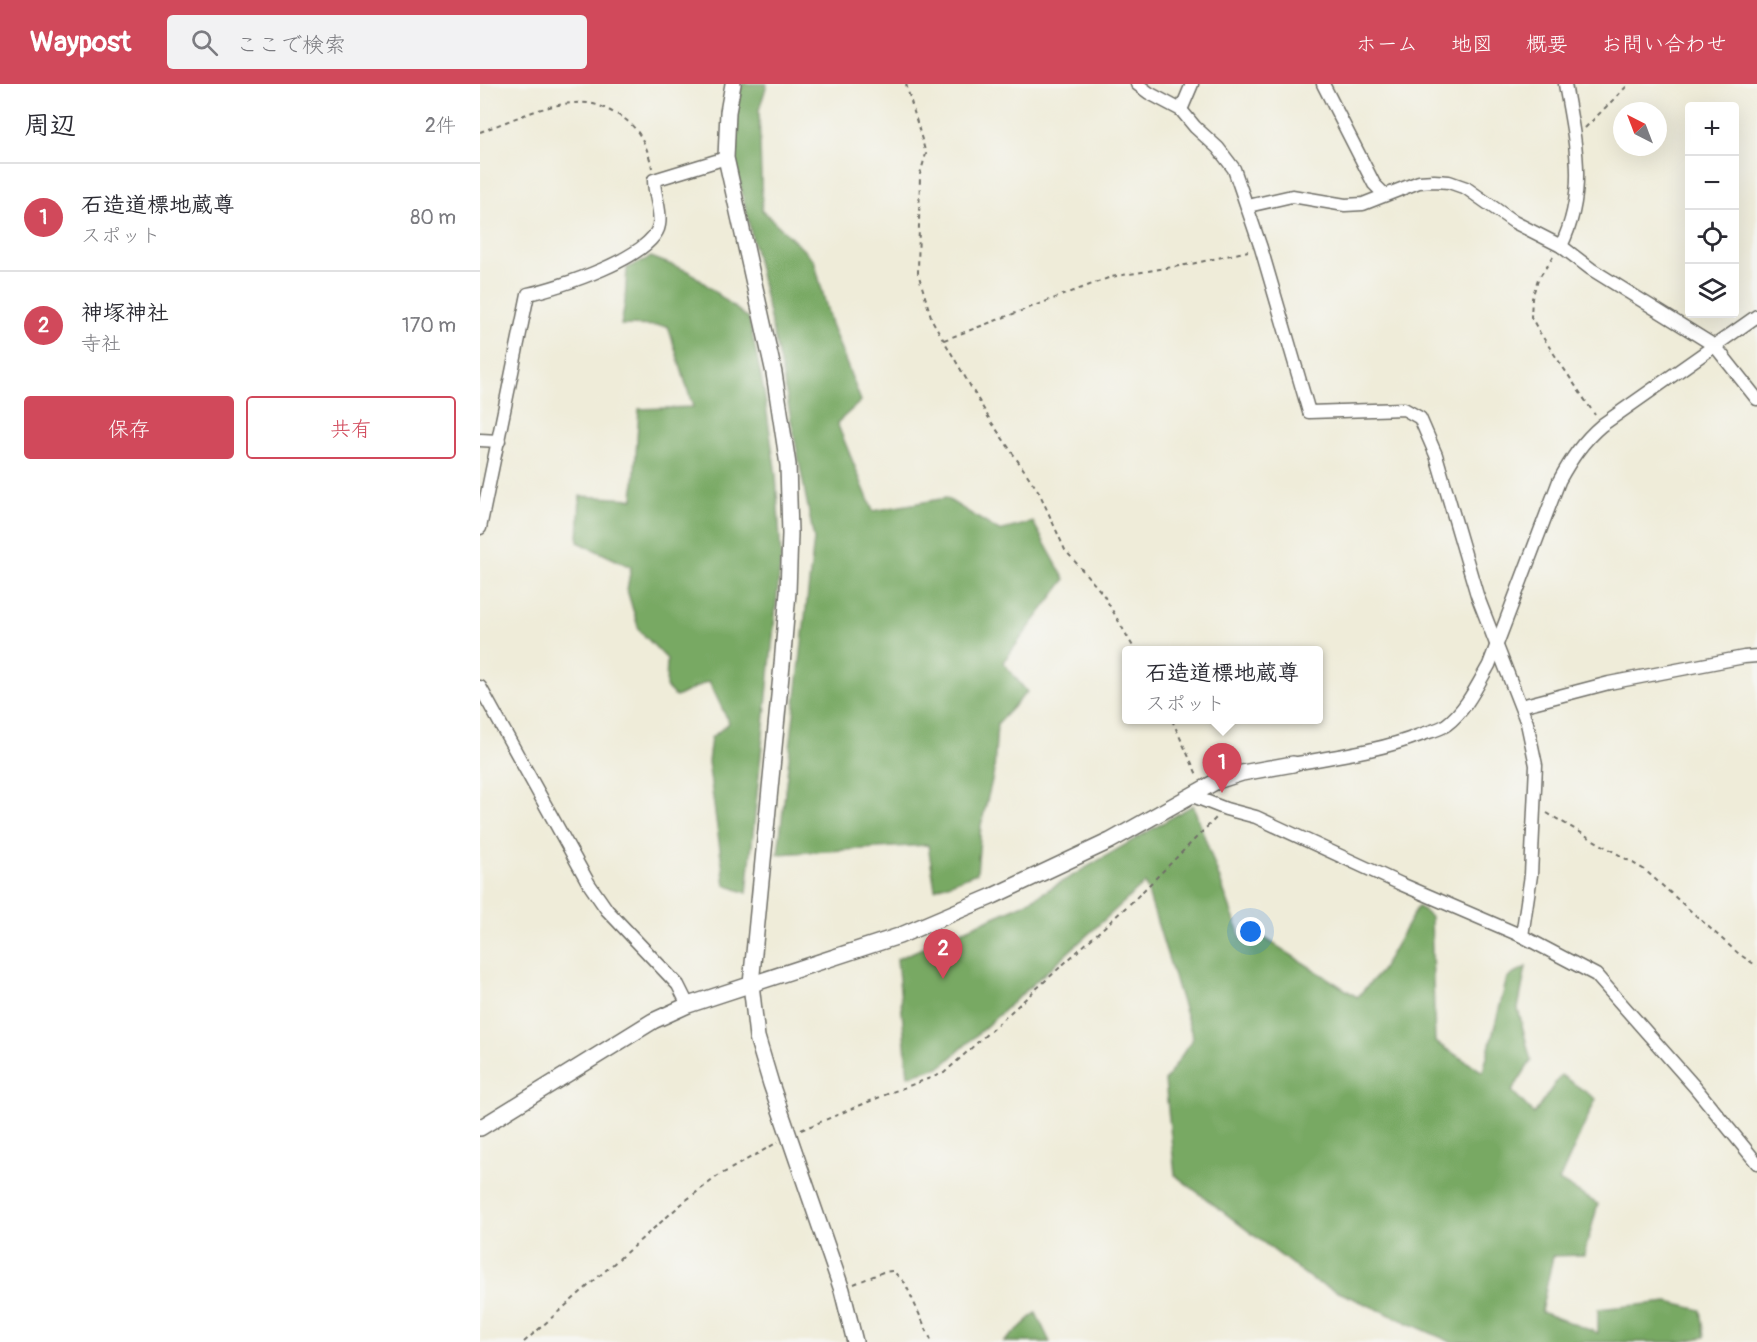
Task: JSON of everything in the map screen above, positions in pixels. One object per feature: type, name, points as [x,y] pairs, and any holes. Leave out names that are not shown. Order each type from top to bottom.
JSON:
[{"type":"street","points":[[733,84],[728,112],[726,159],[774,373],[788,465],[788,592],[751,984],[757,1037],[842,1290],[855,1342]]},
{"type":"street","points":[[1137,84],[1181,110],[1195,127],[1218,148],[1234,169],[1261,248],[1309,412],[1404,409],[1420,418],[1437,455],[1477,595],[1527,723],[1536,765],[1531,875],[1522,936]]},
{"type":"street","points":[[1181,110],[1192,84]]},
{"type":"street","points":[[1323,84],[1374,184],[1385,195]]},
{"type":"street","points":[[1561,246],[1569,230],[1575,209],[1577,189],[1575,138],[1565,84]]},
{"type":"street","points":[[480,528],[528,294],[553,289],[582,279],[616,263],[654,238],[659,226],[654,180],[726,159]]},
{"type":"street","points":[[1248,206],[1292,196],[1344,205],[1363,204],[1419,182],[1449,182],[1466,188],[1515,222],[1561,246],[1591,269],[1715,346],[1757,399]]},
{"type":"street","points":[[480,1128],[653,1021],[688,1005],[900,936],[983,901],[1110,841],[1197,791],[1242,773],[1372,750],[1444,726],[1459,712],[1489,664],[1559,481],[1572,457],[1588,437],[1602,425],[1757,316]]},
{"type":"street","points":[[480,440],[499,441]]},
{"type":"street","points":[[1521,706],[1609,683],[1757,656]]},
{"type":"street","points":[[480,687],[589,884],[607,910],[678,985],[688,1005]]},
{"type":"street","points":[[1197,791],[1226,809],[1256,817],[1401,884],[1522,936],[1596,975],[1694,1086],[1757,1163]]},
{"type":"path","points":[[906,84],[926,154],[920,174],[918,273],[932,320],[990,420],[1039,492],[1065,550],[1103,594],[1132,646]]},
{"type":"path","points":[[1575,138],[1629,84]]},
{"type":"path","points":[[480,132],[548,108],[589,104],[626,118],[634,126],[642,138],[650,159],[654,180]]},
{"type":"path","points":[[1561,246],[1538,279],[1532,298],[1531,317],[1539,333],[1602,425]]},
{"type":"path","points":[[944,340],[1112,277],[1191,264],[1261,248]]},
{"type":"path","points":[[1173,724],[1197,791]]},
{"type":"path","points":[[1534,806],[1645,870],[1739,954],[1757,966]]},
{"type":"path","points":[[524,1342],[685,1201],[718,1176],[789,1136],[892,1092],[944,1073],[1135,899],[1226,809]]},
{"type":"path","points":[[842,1290],[884,1272],[893,1271],[905,1283],[932,1342]]},
{"type":"green space","points":[[742,84],[767,84],[759,110],[762,210],[814,260],[831,324],[861,401],[837,423],[873,511],[946,498],[999,531],[1033,522],[1065,580],[1003,662],[1027,692],[997,724],[994,772],[981,825],[977,873],[935,889],[928,845],[778,854],[814,539],[782,372],[735,161],[736,105]]},
{"type":"green space","points":[[651,257],[690,272],[749,319],[764,392],[776,475],[781,557],[747,893],[725,885],[708,762],[711,738],[729,723],[709,681],[676,697],[666,687],[667,659],[639,630],[627,590],[631,567],[578,542],[580,496],[633,499],[639,409],[693,407],[668,326],[621,325],[627,268]]},
{"type":"green space","points":[[1193,805],[1242,941],[1263,937],[1357,997],[1381,971],[1418,906],[1431,917],[1435,1042],[1483,1072],[1507,978],[1526,967],[1518,1009],[1531,1061],[1512,1091],[1534,1114],[1561,1075],[1596,1099],[1559,1181],[1598,1204],[1584,1255],[1553,1256],[1541,1312],[1598,1333],[1598,1309],[1668,1302],[1701,1310],[1705,1337],[1681,1342],[1451,1342],[1314,1281],[1175,1175],[1165,1081],[1193,1038],[1145,883],[942,1066],[908,1076],[897,959],[1024,904]]},
{"type":"green space","points":[[1036,1313],[1050,1342],[1004,1342]]},
{"type":"place","name":"石造道標地蔵尊","points":[[1222,793]]},
{"type":"place","name":"神塚神社","points":[[943,979]]}]
